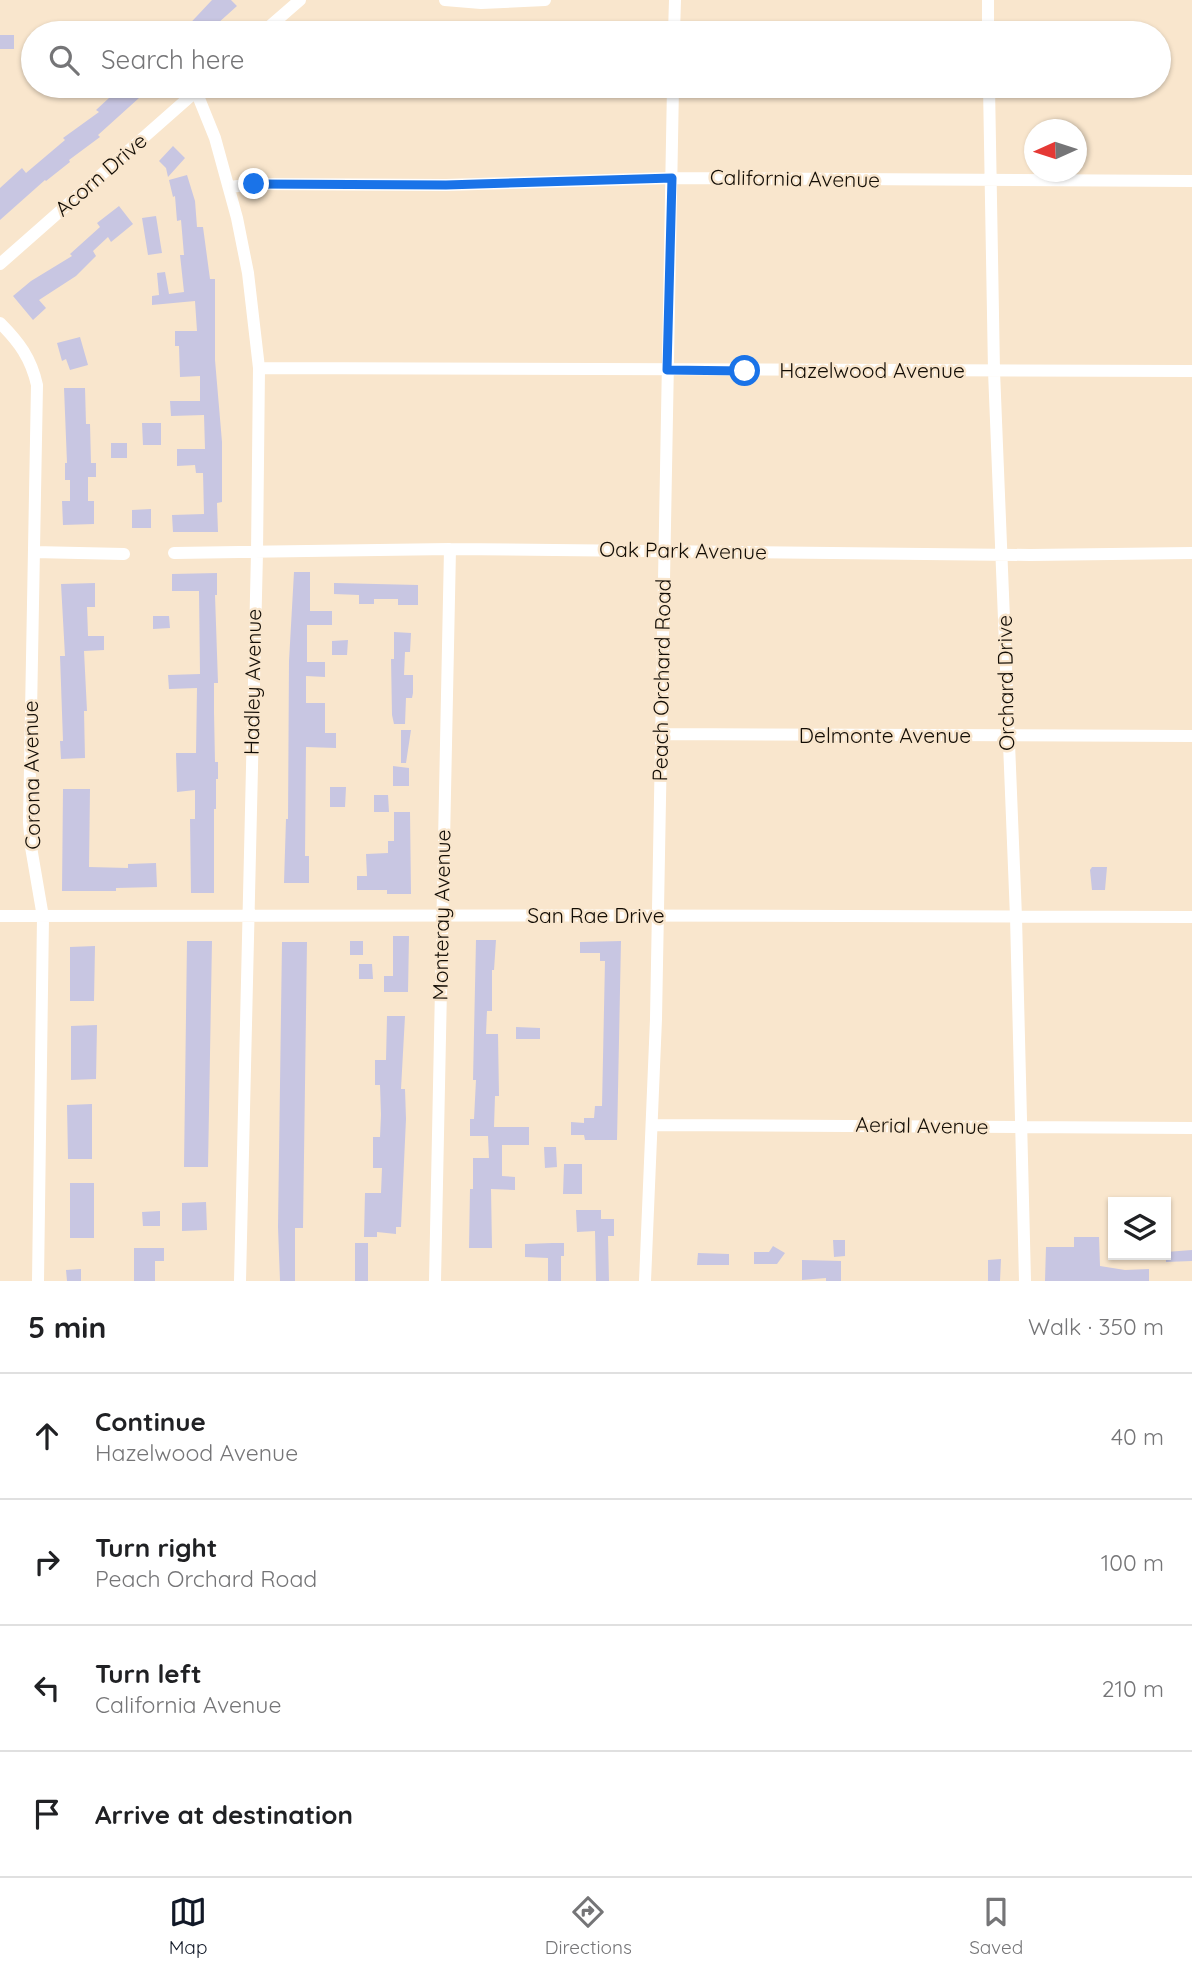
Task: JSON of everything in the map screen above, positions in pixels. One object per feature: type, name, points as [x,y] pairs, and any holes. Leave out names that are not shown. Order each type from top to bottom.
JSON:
[{"type":"street","points":[[276,21],[300,0]]},
{"type":"street","points":[[445,0],[481,3],[545,0]]},
{"type":"street","points":[[674,21],[675,0]]},
{"type":"street","points":[[988,0],[988,21]]},
{"type":"street","name":"Acorn Drive","points":[[0,264],[188,98]]},
{"type":"street","name":"Hadley Avenue","points":[[202,98],[230,187],[248,273],[258,368],[257,553],[240,1281]]},
{"type":"street","name":"Peach Orchard Road","points":[[645,1277],[658,916],[673,98]]},
{"type":"street","name":"Orchard Drive","points":[[989,98],[994,371],[1016,917],[1025,1281]]},
{"type":"street","name":"California Avenue","points":[[230,187],[254,184],[446,185],[672,178],[1192,181]]},
{"type":"street","name":"Corona Avenue","points":[[0,323],[26,353],[37,385],[29,822],[43,916],[38,1281]]},
{"type":"street","name":"Hazelwood Avenue","points":[[258,368],[1192,371]]},
{"type":"street","name":"Oak Park Avenue","points":[[174,553],[334,549],[1192,553]]},
{"type":"street","name":"Monteray Avenue","points":[[435,1281],[450,549]]},
{"type":"street","points":[[34,552],[124,554]]},
{"type":"street","name":"Delmonte Avenue","points":[[661,734],[1192,736]]},
{"type":"street","name":"San Rae Drive","points":[[0,916],[1192,917]]},
{"type":"street","name":"Aerial Avenue","points":[[652,1125],[1192,1128]]},
{"type":"building","points":[[212,0],[231,0],[237,6],[220,21],[192,21]]},
{"type":"building","points":[[0,35],[14,35],[14,49],[0,49]]},
{"type":"building","points":[[109,98],[139,98],[98,135],[100,137],[69,160],[70,162],[0,220],[0,188],[22,168],[26,173],[65,140],[63,138],[99,112],[96,110]]},
{"type":"building","points":[[173,146],[185,158],[168,177],[166,168],[159,161]]},
{"type":"building","points":[[187,175],[195,201],[197,227],[203,227],[210,279],[215,279],[215,360],[222,442],[222,502],[217,503],[218,532],[173,532],[172,515],[204,514],[203,473],[196,473],[195,465],[177,466],[177,449],[205,449],[204,415],[171,416],[170,401],[200,401],[200,376],[180,377],[179,346],[175,346],[175,331],[197,331],[195,301],[152,305],[152,296],[159,295],[157,273],[165,272],[169,294],[184,292],[180,255],[184,255],[181,220],[177,221],[175,196],[173,197],[169,180]]},
{"type":"building","points":[[119,206],[133,224],[111,242],[108,237],[93,251],[96,256],[76,276],[39,300],[46,308],[33,320],[13,296],[31,281],[72,256],[70,254],[100,227],[97,223]]},
{"type":"building","points":[[156,216],[162,253],[148,255],[142,218]]},
{"type":"building","points":[[80,337],[88,365],[70,370],[66,359],[62,361],[57,343]]},
{"type":"building","points":[[64,388],[85,388],[86,424],[90,424],[91,463],[96,463],[96,477],[88,477],[88,501],[94,501],[94,524],[63,525],[62,501],[70,501],[70,480],[65,480],[67,463]]},
{"type":"building","points":[[142,423],[161,423],[161,445],[143,445]]},
{"type":"building","points":[[111,443],[127,443],[127,458],[111,458]]},
{"type":"building","points":[[151,509],[151,528],[132,528],[132,510]]},
{"type":"building","points":[[294,572],[310,572],[310,611],[332,611],[332,625],[307,625],[307,662],[325,662],[325,677],[306,676],[306,703],[325,703],[325,733],[336,733],[336,748],[306,747],[305,856],[309,856],[309,883],[284,883],[288,819],[289,661]]},
{"type":"building","points":[[217,573],[215,595],[218,683],[214,683],[214,712],[218,779],[214,809],[214,893],[191,893],[190,819],[195,819],[195,790],[177,792],[176,753],[196,753],[197,688],[169,689],[168,675],[200,674],[199,591],[172,591],[172,574]]},
{"type":"building","points":[[95,583],[95,607],[87,607],[88,636],[104,636],[104,650],[84,651],[87,711],[84,711],[85,758],[61,759],[60,741],[63,741],[60,656],[65,656],[61,584]]},
{"type":"building","points":[[334,583],[418,585],[418,605],[398,605],[398,599],[374,599],[374,604],[359,604],[359,595],[334,594]]},
{"type":"building","points":[[153,616],[169,616],[170,628],[153,629]]},
{"type":"building","points":[[394,632],[411,633],[410,652],[405,652],[404,675],[413,675],[413,693],[412,698],[406,698],[405,724],[394,724],[392,715],[391,659],[394,659]]},
{"type":"building","points":[[348,640],[347,655],[332,655],[332,641]]},
{"type":"building","points":[[401,730],[411,730],[406,763],[401,763]]},
{"type":"building","points":[[393,766],[409,768],[409,786],[393,786]]},
{"type":"building","points":[[330,787],[346,787],[345,807],[330,807]]},
{"type":"building","points":[[63,789],[90,789],[89,867],[128,868],[128,864],[156,863],[157,887],[116,888],[116,891],[62,891]]},
{"type":"building","points":[[374,795],[388,795],[389,812],[374,812]]},
{"type":"building","points":[[394,812],[410,812],[411,894],[387,894],[387,890],[357,890],[357,876],[367,876],[366,854],[388,853],[388,841],[394,841]]},
{"type":"building","points":[[1092,867],[1107,867],[1105,890],[1092,890]]},
{"type":"building","points":[[393,936],[409,936],[408,992],[384,992],[384,976],[393,976]]},
{"type":"building","points":[[476,940],[496,940],[492,970],[492,1011],[487,1011],[486,1034],[498,1034],[499,1096],[495,1096],[494,1127],[529,1127],[529,1145],[502,1145],[502,1176],[515,1177],[515,1190],[491,1189],[492,1248],[469,1248],[473,1158],[489,1158],[488,1136],[470,1136],[470,1119],[474,1119],[476,1080],[473,1080]]},
{"type":"building","points":[[187,941],[212,941],[208,1167],[184,1167]]},
{"type":"building","points":[[350,941],[363,941],[363,955],[350,955]]},
{"type":"building","points":[[621,941],[617,1140],[585,1140],[584,1135],[571,1135],[571,1122],[584,1123],[584,1118],[594,1118],[595,1106],[602,1106],[605,961],[600,961],[600,953],[580,953],[580,942]]},
{"type":"building","points":[[282,942],[307,942],[303,1228],[295,1228],[295,1281],[280,1281],[278,1227]]},
{"type":"building","points":[[95,946],[94,1001],[70,1001],[70,947]]},
{"type":"building","points":[[359,964],[372,964],[373,979],[359,979]]},
{"type":"building","points":[[387,1016],[405,1016],[401,1089],[405,1089],[406,1119],[401,1227],[396,1227],[396,1234],[377,1232],[377,1237],[364,1237],[365,1193],[381,1193],[382,1168],[373,1168],[373,1137],[380,1137],[381,1115],[380,1085],[375,1085],[375,1060],[386,1060]]},
{"type":"building","points":[[97,1025],[96,1079],[71,1080],[71,1026]]},
{"type":"building","points":[[516,1027],[540,1028],[540,1039],[516,1039]]},
{"type":"building","points":[[92,1104],[92,1159],[68,1159],[67,1105]]},
{"type":"building","points":[[544,1147],[556,1147],[557,1167],[545,1168]]},
{"type":"building","points":[[564,1164],[582,1164],[582,1194],[563,1194]]},
{"type":"building","points":[[70,1183],[94,1183],[94,1238],[70,1238]]},
{"type":"building","points":[[206,1202],[207,1230],[182,1231],[182,1203]]},
{"type":"building","points":[[576,1210],[601,1210],[601,1219],[614,1219],[614,1236],[608,1236],[609,1281],[596,1281],[595,1231],[577,1232]]},
{"type":"building","points":[[160,1211],[160,1226],[143,1226],[142,1212]]},
{"type":"building","points":[[1074,1237],[1099,1237],[1100,1266],[1125,1270],[1149,1269],[1149,1281],[1045,1281],[1046,1247],[1074,1247]]},
{"type":"building","points":[[833,1240],[845,1240],[845,1256],[834,1257]]},
{"type":"building","points":[[355,1243],[368,1243],[368,1281],[355,1281]]},
{"type":"building","points":[[564,1243],[561,1281],[548,1281],[548,1258],[525,1257],[525,1244]]},
{"type":"building","points":[[773,1246],[785,1253],[777,1264],[754,1264],[754,1252],[769,1252]]},
{"type":"building","points":[[134,1248],[164,1248],[164,1261],[155,1261],[155,1281],[134,1281]]},
{"type":"building","points":[[1192,1250],[1192,1261],[1166,1262],[1171,1260],[1171,1252]]},
{"type":"building","points":[[698,1253],[729,1254],[729,1265],[697,1265]]},
{"type":"building","points":[[1001,1259],[1000,1281],[988,1281],[988,1260]]},
{"type":"building","points":[[802,1260],[841,1261],[841,1281],[826,1281],[826,1278],[802,1280]]},
{"type":"building","points":[[81,1269],[81,1281],[67,1281],[66,1270]]},
{"type":"route","points":[[254,184],[446,185],[672,178],[667,370],[745,371]]}]
